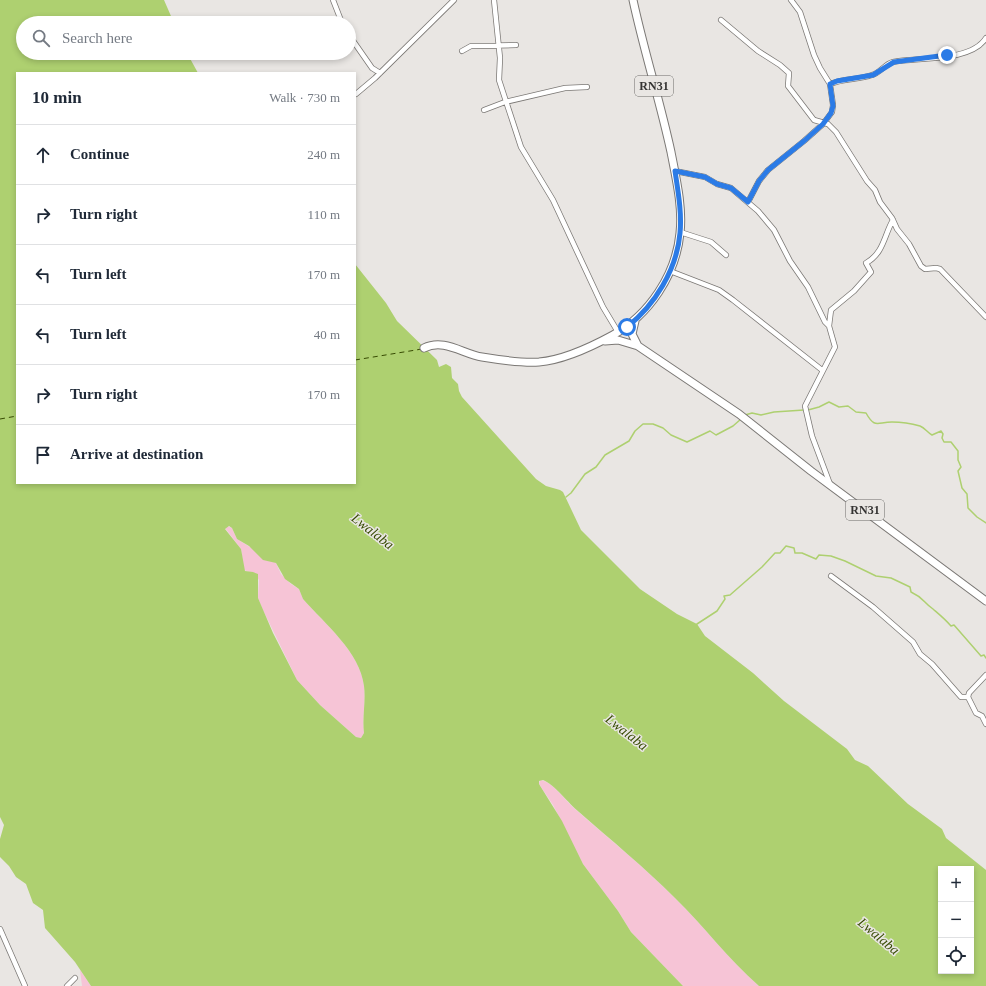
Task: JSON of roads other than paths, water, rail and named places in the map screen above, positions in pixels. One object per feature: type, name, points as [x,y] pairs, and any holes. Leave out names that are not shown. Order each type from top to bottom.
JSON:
[{"type":"main road","name":"RN31","points":[[633,0],[675,171],[678,192],[680,232],[670,271],[659,292],[634,321]]},
{"type":"main road","points":[[424,348],[433,345],[453,346],[480,357],[539,362],[557,358],[603,341],[634,321]]},
{"type":"main road","points":[[634,321],[632,334],[638,346]]},
{"type":"main road","points":[[603,341],[618,340],[638,346]]},
{"type":"main road","name":"RN31","points":[[638,346],[746,418],[830,484],[986,601]]},
{"type":"street","points":[[333,0],[339,16]]},
{"type":"street","points":[[356,94],[380,73],[454,0]]},
{"type":"street","points":[[494,0],[499,79],[520,147],[553,200],[603,307],[618,332]]},
{"type":"street","points":[[748,202],[759,181],[768,170],[823,124],[831,113],[833,106],[830,84],[814,55],[800,12],[791,0]]},
{"type":"street","points":[[721,20],[758,51],[780,65],[789,73],[788,86],[814,120],[823,124],[828,124],[836,132],[875,190],[880,202],[893,220],[897,229],[909,244],[921,266],[925,269],[936,268],[940,270],[986,317]]},
{"type":"street","points":[[830,84],[837,81],[873,75],[894,62],[961,54],[974,50],[982,44],[986,38]]},
{"type":"street","points":[[356,45],[372,68],[380,73]]},
{"type":"street","points":[[462,51],[471,46],[516,45]]},
{"type":"street","points":[[484,110],[506,102],[565,88],[587,87]]},
{"type":"street","points":[[675,171],[705,177],[717,184],[731,188],[748,202],[774,230],[790,261],[808,287],[813,301],[825,322],[829,326]]},
{"type":"street","points":[[830,484],[812,436],[805,406],[835,347],[829,326],[832,310],[854,291],[871,272],[866,263],[871,260],[885,242],[893,220]]},
{"type":"street","points":[[680,232],[711,242],[726,255]]},
{"type":"street","points":[[670,271],[719,290],[822,370]]},
{"type":"street","points":[[831,576],[873,607],[913,642],[920,654],[932,664],[961,697],[968,697]]},
{"type":"street","points":[[986,675],[969,693],[968,697],[976,714],[982,716],[986,724]]},
{"type":"street","points":[[0,929],[25,986]]},
{"type":"street","points":[[67,986],[75,978]]},
{"type":"water","name":"Lwalaba","points":[[0,0],[164,0],[171,16],[16,16],[16,60],[191,60],[197,72],[16,72],[16,484],[356,484],[356,265],[386,303],[397,321],[437,360],[439,367],[446,364],[451,367],[452,378],[458,384],[462,397],[536,479],[546,486],[563,492],[581,530],[640,589],[677,614],[697,624],[705,636],[753,673],[784,701],[847,749],[855,760],[868,766],[908,804],[942,829],[946,838],[986,870],[986,986],[759,986],[663,887],[561,794],[543,780],[539,781],[539,784],[562,821],[583,864],[618,911],[631,932],[683,986],[91,986],[75,962],[45,928],[43,910],[33,903],[26,884],[16,877],[9,866],[0,857],[0,839],[4,825],[0,817]],"holes":[[[229,526],[232,528],[237,539],[249,546],[263,560],[276,563],[285,579],[299,589],[303,599],[349,650],[356,662],[364,686],[364,733],[361,738],[356,737],[320,705],[297,680],[273,633],[258,598],[258,574],[245,571],[241,549],[225,529]]]},
{"type":"waterway","points":[[808,410],[829,402],[839,407],[848,406],[856,412],[866,413],[869,418],[877,424],[895,422],[920,426],[932,435],[941,431],[944,442],[951,442],[958,451],[958,460],[961,467],[958,471],[962,488],[967,494],[968,508],[986,523]]},
{"type":"waterway","points":[[745,415],[752,413],[761,415],[774,412],[804,410]]},
{"type":"waterway","points":[[566,497],[571,493],[585,474],[596,467],[605,455],[629,441],[635,431],[643,424],[653,424],[663,428],[671,435],[687,442],[710,431],[716,435],[733,426],[741,419]]},
{"type":"waterway","points":[[697,624],[717,611],[725,599],[724,596],[730,595],[762,567],[775,553],[780,553],[786,546],[794,548],[795,553],[802,553],[816,559],[819,555],[831,556],[876,576],[891,578],[910,587],[911,592],[921,598],[951,626],[954,625],[981,656],[984,655],[986,658]]}]
